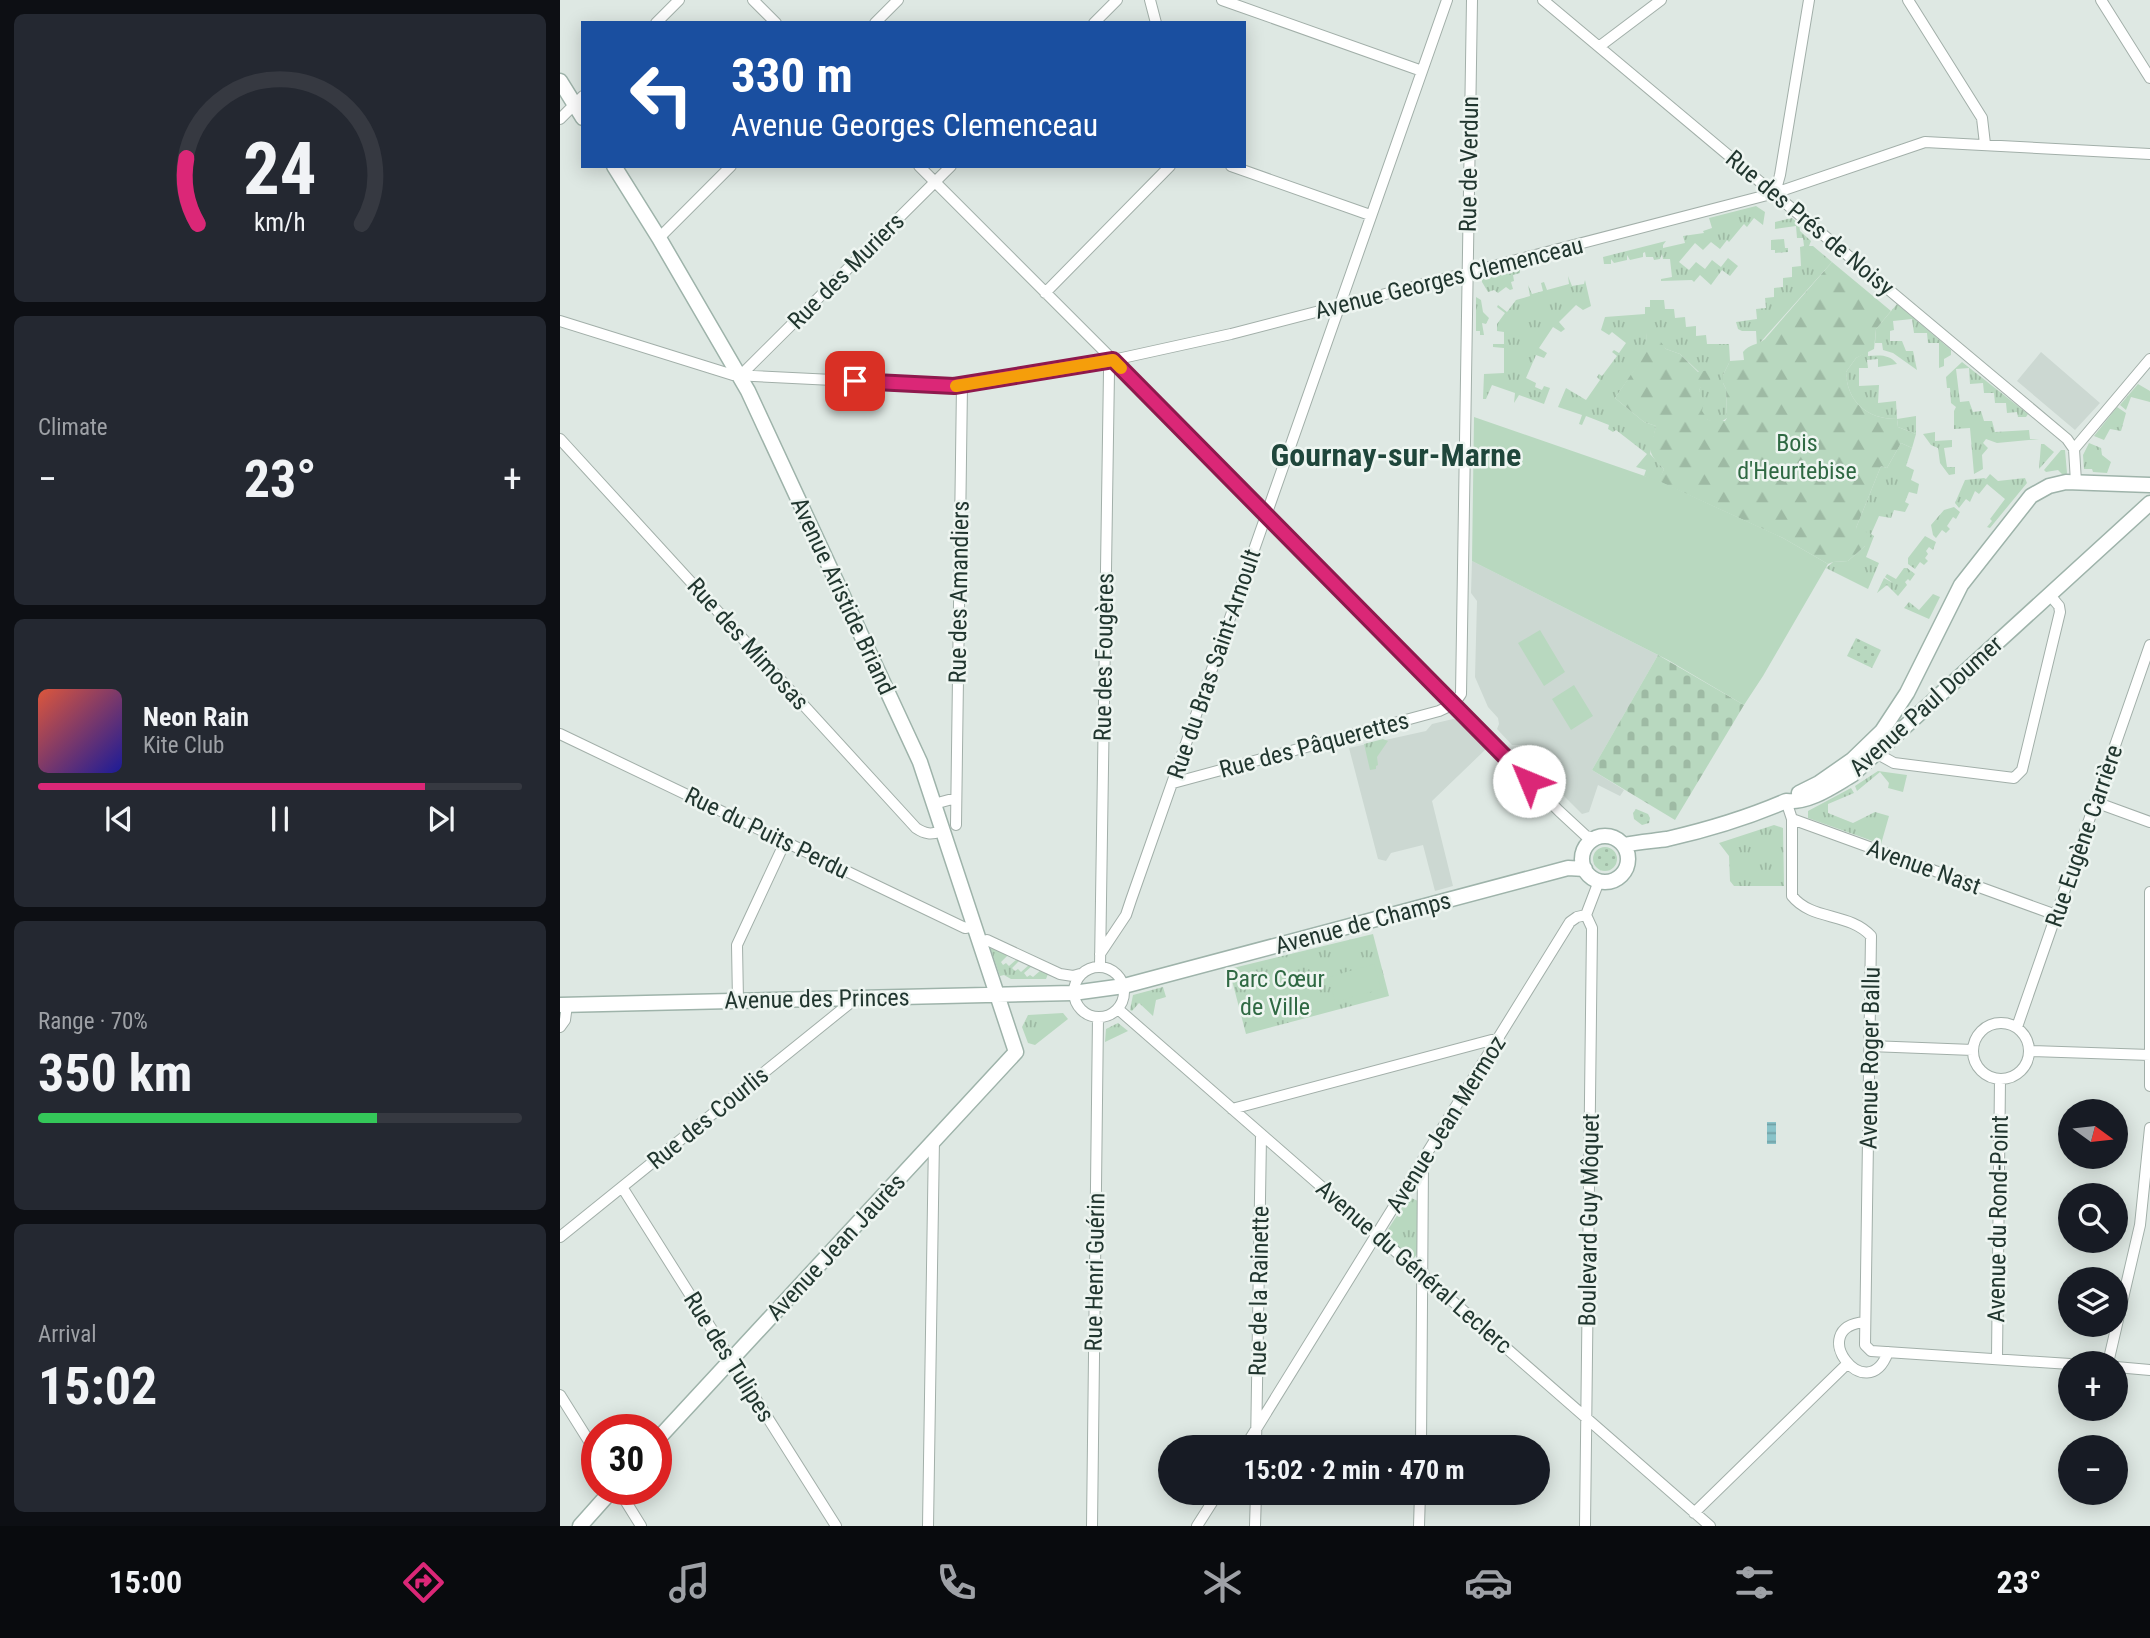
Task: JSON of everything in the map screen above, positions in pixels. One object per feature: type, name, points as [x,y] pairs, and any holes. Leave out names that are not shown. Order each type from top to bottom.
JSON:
[{"type":"main road","points":[[560,81],[578,100]]},
{"type":"main road","name":"Avenue Aristide Briand","points":[[615,168],[740,376],[920,762],[934,804],[949,828],[975,926],[1016,1052]]},
{"type":"main road","points":[[1786,801],[1836,772],[1862,752],[1893,717],[1961,585],[2026,500],[2049,485],[2076,482],[2150,485]]},
{"type":"main road","name":"Avenue Paul Doumer","points":[[1626,852],[1786,801],[1793,802],[1824,792],[1852,775],[2150,503]]},
{"type":"main road","points":[[1911,684],[1913,692],[1920,699],[1934,700]]},
{"type":"main road","points":[[1614,837],[1626,852],[1624,872],[1619,877],[1606,882],[1588,874],[1584,863],[1586,846],[1595,838],[1614,837]]},
{"type":"main road","name":"Avenue de Champs","points":[[1073,993],[1124,986],[1584,863]]},
{"type":"main road","name":"Avenue des Princes","points":[[564,1005],[1073,993]]},
{"type":"main road","name":"Avenue Jean Jaurès","points":[[672,1424],[1016,1052]]},
{"type":"main road","points":[[580,1526],[599,1505]]},
{"type":"street","points":[[658,21],[679,0]]},
{"type":"street","points":[[753,0],[774,21]]},
{"type":"street","points":[[877,21],[898,0]]},
{"type":"street","points":[[1096,21],[1117,0]]},
{"type":"street","points":[[1150,0],[1155,21]]},
{"type":"street","points":[[1222,0],[1422,71]]},
{"type":"street","name":"Rue du Bras Saint-Arnoult","points":[[1100,954],[1126,915],[1447,0]]},
{"type":"street","name":"Rue de Verdun","points":[[1454,704],[1461,694],[1472,0]]},
{"type":"street","name":"Rue des Prés de Noisy","points":[[1544,0],[2067,439],[2074,449]]},
{"type":"street","points":[[1600,46],[1661,0]]},
{"type":"street","points":[[1774,193],[1780,175],[1809,0]]},
{"type":"street","points":[[1908,0],[1982,118],[1985,144]]},
{"type":"street","points":[[2101,0],[2150,78]]},
{"type":"street","points":[[560,118],[578,100]]},
{"type":"street","name":"Avenue Georges Clemenceau","points":[[560,321],[740,376],[961,385],[1113,360],[1231,334],[1774,193],[1925,142],[2150,154]]},
{"type":"street","points":[[659,238],[729,168]]},
{"type":"street","points":[[921,168],[1575,826],[1595,838]]},
{"type":"street","name":"Rue des Muriers","points":[[740,376],[949,168]]},
{"type":"street","points":[[1045,293],[1168,168]]},
{"type":"street","points":[[1237,168],[1370,215]]},
{"type":"street","points":[[2076,482],[2074,449],[2150,359]]},
{"type":"street","name":"Rue des Fougères","points":[[1100,954],[1108,385],[1113,360]]},
{"type":"street","name":"Rue des Amandiers","points":[[949,828],[956,798],[961,385]]},
{"type":"street","name":"Rue des Mimosas","points":[[560,439],[916,828],[924,834],[934,834],[949,828]]},
{"type":"street","points":[[1862,752],[1871,750],[1894,763],[2014,778],[2022,770],[2060,612],[2059,606],[2049,594]]},
{"type":"street","name":"Rue Eugène Carrière","points":[[2017,1027],[2150,645]]},
{"type":"street","name":"Rue des Pâquerettes","points":[[1173,783],[1439,711],[1454,704]]},
{"type":"street","points":[[1893,717],[1898,724],[1893,739]]},
{"type":"street","name":"Rue du Puits Perdu","points":[[560,734],[965,928],[975,926]]},
{"type":"street","points":[[934,804],[956,798]]},
{"type":"street","name":"Avenue Roger Ballu","points":[[1786,801],[1792,819],[1792,896],[1804,908],[1861,925],[1871,936],[1865,1345],[1888,1352]]},
{"type":"street","points":[[2095,802],[2150,822]]},
{"type":"street","name":"Avenue Nast","points":[[1792,819],[2056,915]]},
{"type":"street","points":[[738,1001],[737,945],[785,842]]},
{"type":"street","points":[[1586,915],[1599,880]]},
{"type":"street","points":[[2150,892],[2150,1086]]},
{"type":"street","name":"Avenue Jean Mermoz","points":[[1253,1435],[1570,922],[1586,915]]},
{"type":"street","name":"Boulevard Guy Môquet","points":[[1585,1526],[1592,928],[1586,915]]},
{"type":"street","points":[[980,942],[987,940],[1060,975],[1080,974],[1100,966],[1115,972],[1124,986],[1118,1009],[1098,1017],[1084,1012],[1073,993],[1080,974]]},
{"type":"street","points":[[1100,954],[1100,966]]},
{"type":"street","name":"Rue des Courlis","points":[[560,1237],[855,998]]},
{"type":"street","points":[[560,1027],[567,1015],[564,1005]]},
{"type":"street","name":"Avenue du Général Leclerc","points":[[1118,1009],[1710,1526]]},
{"type":"street","name":"Rue Henri Guérin","points":[[1093,1526],[1098,1017]]},
{"type":"street","points":[[2001,1023],[2017,1027],[2024,1034],[2030,1051],[2024,1068],[2017,1074],[2000,1079],[1992,1077],[1978,1067],[1973,1050],[1975,1042],[1985,1028],[2001,1023]]},
{"type":"street","points":[[1232,1109],[1499,1038]]},
{"type":"street","points":[[1870,1046],[1973,1050]]},
{"type":"street","points":[[2030,1051],[2150,1055]]},
{"type":"street","name":"Avenue du Rond-Point","points":[[1997,1358],[2000,1079]]},
{"type":"street","points":[[2111,1351],[2140,1225],[2150,1128]]},
{"type":"street","name":"Rue de la Rainette","points":[[1257,1435],[1261,1136]]},
{"type":"street","points":[[928,1526],[934,1139]]},
{"type":"street","points":[[1421,1435],[1423,1161]]},
{"type":"street","name":"Rue des Tulipes","points":[[622,1187],[836,1526]]},
{"type":"street","points":[[1866,1322],[1855,1324],[1843,1334],[1840,1350],[1847,1364],[1860,1371],[1871,1370],[1884,1362],[1888,1352],[2058,1363]]},
{"type":"street","points":[[1694,1513],[1847,1364]]},
{"type":"street","points":[[2128,1368],[2150,1370]]},
{"type":"street","points":[[560,1395],[581,1428]]},
{"type":"street","points":[[628,1505],[641,1526]]},
{"type":"street","points":[[1197,1526],[1210,1505]]},
{"type":"street","points":[[1255,1526],[1256,1505]]},
{"type":"street","points":[[1419,1526],[1420,1505]]},
{"type":"shaded area","points":[[2041,352],[2100,403],[2075,430],[2017,381]]},
{"type":"shaded area","points":[[1472,561],[1658,655],[1592,770],[1624,790],[1620,796],[1598,785],[1589,812],[1582,814],[1530,762],[1532,754],[1525,745],[1512,745],[1497,729],[1498,718],[1488,707],[1475,677],[1477,601],[1471,593]]},
{"type":"shaded area","points":[[1458,720],[1486,749],[1432,801],[1453,886],[1435,891],[1423,845],[1391,853],[1386,861],[1378,859],[1349,748],[1426,731],[1432,724]]},
{"type":"green space","points":[[1756,206],[1765,212],[1763,225],[1754,218],[1747,227],[1744,224],[1720,249],[1711,242],[1703,250],[1695,243],[1679,262],[1689,270],[1696,262],[1705,269],[1712,260],[1721,267],[1728,258],[1738,266],[1730,276],[1722,270],[1711,285],[1700,275],[1694,282],[1661,281],[1672,277],[1670,259],[1663,259],[1662,254],[1660,259],[1654,260],[1653,257],[1646,257],[1645,252],[1643,257],[1630,260],[1627,255],[1627,260],[1614,263],[1611,259],[1611,264],[1604,264],[1603,257],[1666,241],[1663,248],[1685,243],[1683,236],[1704,233],[1703,231],[1712,228],[1709,218]]},
{"type":"green space","points":[[1792,218],[1799,224],[1800,231],[1811,241],[1809,246],[1813,246],[1832,262],[1757,346],[1756,331],[1742,331],[1738,329],[1736,322],[1757,319],[1756,309],[1766,308],[1765,298],[1774,297],[1774,288],[1783,287],[1783,278],[1792,277],[1792,267],[1801,266],[1800,247],[1804,246],[1803,238],[1797,238],[1796,226],[1775,229],[1775,222]]},
{"type":"green space","points":[[1784,239],[1788,252],[1775,253],[1775,250],[1771,250],[1771,240]]},
{"type":"green space","name":"Bois d'Heurtebise","points":[[1832,262],[1891,311],[1876,329],[1874,349],[1856,358],[1846,372],[1850,392],[1868,412],[1897,419],[1898,427],[1916,434],[1912,448],[1901,443],[1887,468],[1881,466],[1856,528],[1871,534],[1865,546],[1848,561],[1828,564],[1783,538],[1658,481],[1664,469],[1651,450],[1656,426],[1644,422],[1615,398],[1647,351],[1646,333],[1653,331],[1666,349],[1680,354],[1698,372],[1709,370],[1710,382],[1699,390],[1704,401],[1702,411],[1708,420],[1725,421],[1726,389],[1723,375],[1730,361],[1744,360],[1743,352],[1765,339]]},
{"type":"green space","points":[[1520,270],[1520,273],[1513,275],[1513,289],[1510,290],[1506,287],[1498,293],[1494,290],[1488,292],[1482,282],[1482,279]]},
{"type":"green space","points":[[1568,276],[1572,286],[1584,284],[1585,280],[1591,306],[1583,310],[1576,305],[1559,322],[1565,329],[1561,332],[1553,327],[1539,348],[1547,353],[1544,358],[1536,355],[1526,378],[1542,390],[1544,386],[1550,388],[1544,404],[1519,395],[1514,403],[1515,393],[1492,385],[1486,399],[1483,399],[1484,374],[1504,373],[1504,348],[1493,347],[1493,344],[1504,344],[1504,332],[1497,331],[1497,324],[1505,313],[1498,305],[1507,312],[1516,300],[1530,296],[1528,285],[1532,294],[1543,291],[1541,283],[1544,282],[1547,290],[1569,284]]},
{"type":"green space","points":[[1476,297],[1481,300],[1483,312],[1489,318],[1486,324],[1482,323],[1484,335],[1476,331]]},
{"type":"green space","points":[[1650,300],[1664,300],[1665,309],[1674,309],[1675,318],[1685,317],[1686,327],[1696,326],[1696,336],[1706,335],[1707,344],[1729,344],[1730,361],[1723,375],[1727,418],[1721,422],[1705,418],[1701,406],[1699,372],[1680,354],[1666,349],[1646,333],[1648,351],[1615,398],[1644,422],[1656,426],[1650,454],[1664,469],[1659,481],[1720,510],[1644,476],[1646,470],[1636,467],[1647,454],[1616,430],[1613,432],[1608,429],[1609,425],[1586,416],[1582,425],[1579,424],[1582,415],[1558,407],[1566,388],[1586,400],[1600,380],[1597,377],[1599,374],[1602,376],[1617,356],[1612,352],[1614,350],[1619,353],[1626,343],[1612,332],[1609,335],[1601,330],[1605,317],[1645,314],[1645,307],[1650,307]]},
{"type":"green space","points":[[1897,304],[1951,350],[1951,355],[1944,359],[1944,366],[1939,368],[1939,343],[1928,343],[1927,333],[1914,333],[1912,319],[1893,321],[1894,330],[1890,331],[1890,341],[1902,341],[1906,351],[1913,351],[1917,370],[1893,353],[1883,350],[1882,343],[1875,343],[1876,329]]},
{"type":"green space","points":[[1868,351],[1868,356],[1888,357],[1897,364],[1878,367],[1878,359],[1867,360],[1868,368],[1859,368],[1859,386],[1879,385],[1878,403],[1896,401],[1897,419],[1868,412],[1850,392],[1846,372],[1856,358]]},
{"type":"green space","points":[[1962,362],[2028,414],[2026,417],[2018,417],[2017,412],[2007,413],[2006,403],[1995,403],[1994,393],[1984,393],[1983,383],[1970,384],[1969,368],[1956,369],[1960,402],[1969,401],[1973,412],[1981,411],[1984,421],[1992,421],[1995,432],[2029,430],[2030,439],[2039,439],[1997,443],[1986,439],[1983,443],[1988,448],[1982,455],[1983,469],[1974,474],[1970,428],[1954,429],[1956,407],[1951,403],[1950,388],[1947,388],[1946,377]]},
{"type":"green space","points":[[2138,384],[2150,391],[2150,402],[2131,397],[2126,410],[2120,405]]},
{"type":"green space","points":[[2117,407],[2126,413],[2121,431],[2110,429],[2104,440],[2094,436]]},
{"type":"green space","points":[[1916,416],[1916,434],[1898,427],[1897,419]]},
{"type":"green space","points":[[1474,417],[1659,481],[1783,538],[1828,564],[1744,705],[1668,660],[1472,561]]},
{"type":"green space","points":[[1935,432],[1935,441],[1952,440],[1952,447],[1944,448],[1947,467],[1955,467],[1955,474],[1949,475],[1940,463],[1938,448],[1931,445],[1923,434]]},
{"type":"green space","points":[[1901,443],[1912,448],[1906,466],[1914,470],[1911,480],[1919,484],[1917,494],[1909,492],[1905,502],[1909,504],[1905,512],[1894,510],[1891,518],[1879,516],[1871,534],[1874,536],[1866,557],[1879,563],[1868,589],[1826,568],[1833,562],[1848,561],[1865,546],[1856,528],[1881,466],[1887,468]]},
{"type":"green space","points":[[2089,443],[2101,448],[2102,455],[2111,462],[2107,473],[2084,469],[2083,455]]},
{"type":"green space","points":[[2041,444],[2054,452],[2039,469]]},
{"type":"green space","points":[[2061,450],[2065,450],[2065,477],[2058,470],[2044,470]]},
{"type":"green space","points":[[1990,474],[1998,481],[2025,478],[2027,483],[1990,528],[1987,527],[1992,521],[1990,519],[2005,499],[1987,484],[1979,494],[1975,491],[1970,502],[1966,499],[1959,508],[1955,503],[1965,480],[1986,479]]},
{"type":"green space","points":[[1954,507],[1960,512],[1956,519],[1953,517],[1947,526],[1950,529],[1946,533],[1942,530],[1936,538],[1931,525],[1944,510]]},
{"type":"green space","points":[[1925,536],[1936,542],[1933,550],[1929,547],[1926,551],[1928,554],[1925,558],[1928,561],[1924,565],[1920,562],[1915,569],[1908,564],[1908,558]]},
{"type":"green space","points":[[1904,568],[1915,574],[1910,581],[1908,579],[1905,582],[1907,585],[1898,596],[1887,585],[1877,593],[1884,578],[1893,583],[1885,577],[1887,574],[1896,579]]},
{"type":"green space","points":[[1933,594],[1940,597],[1929,619],[1904,608],[1909,602],[1919,610]]},
{"type":"green space","points":[[1540,630],[1565,672],[1544,686],[1518,643]]},
{"type":"green space","points":[[1856,638],[1881,650],[1872,668],[1847,656]]},
{"type":"green space","points":[[1658,655],[1744,705],[1675,820],[1592,770]]},
{"type":"green space","points":[[1574,685],[1593,716],[1571,730],[1552,699]]},
{"type":"green space","points":[[1383,739],[1388,741],[1377,757],[1378,765],[1376,769],[1370,770],[1364,744]]},
{"type":"green space","points":[[1878,771],[1907,775],[1903,792],[1888,788],[1889,783],[1880,772],[1857,791],[1855,786]]},
{"type":"green space","points":[[1851,788],[1854,793],[1828,804],[1828,813],[1853,823],[1875,812],[1889,816],[1881,844],[1808,818],[1808,811]]},
{"type":"green space","points":[[1636,809],[1648,814],[1649,823],[1642,825],[1634,819],[1633,813]]},
{"type":"green space","points":[[1774,825],[1783,828],[1784,886],[1734,886],[1730,881],[1729,856],[1719,843]]},
{"type":"green space","points":[[1605,847],[1613,851],[1617,859],[1613,867],[1605,871],[1597,867],[1593,859],[1597,851]]},
{"type":"green space","name":"Parc Cœur de Ville","points":[[1373,934],[1389,996],[1246,1034],[1229,969]]},
{"type":"green space","points":[[990,947],[1008,955],[1001,962],[1003,965],[1006,963],[1009,966],[1017,959],[1020,960],[1012,968],[1015,971],[1018,969],[1021,972],[1029,965],[1032,966],[1024,973],[1027,977],[1033,977],[1041,970],[1048,974],[1046,979],[1011,979],[1000,976]]},
{"type":"green space","points":[[1374,964],[1381,989],[1335,1002],[1329,977]]},
{"type":"green space","points":[[1274,981],[1308,982],[1308,1002],[1288,1014],[1256,1022],[1248,1007],[1273,985]]},
{"type":"green space","points":[[1163,987],[1166,997],[1156,1000],[1153,1016],[1139,1003],[1130,1010],[1133,995]]},
{"type":"green space","points":[[1063,1013],[1068,1019],[1035,1045],[1028,1043],[1022,1027],[1028,1015]]},
{"type":"green space","points":[[1118,1023],[1128,1031],[1105,1042],[1106,1029]]},
{"type":"green space","points":[[1409,1197],[1418,1201],[1418,1253],[1414,1258],[1410,1258],[1385,1234]]},
{"type":"water","points":[[1767,1122],[1776,1122],[1776,1144],[1767,1144]]},
{"type":"slow traffic","points":[[956,386],[1113,360],[1121,368]]},
{"type":"district","name":"Gournay-sur-Marne","points":[[1396,455]]},
{"type":"route","points":[[855,381],[954,386],[1113,360],[1529,781]]}]
